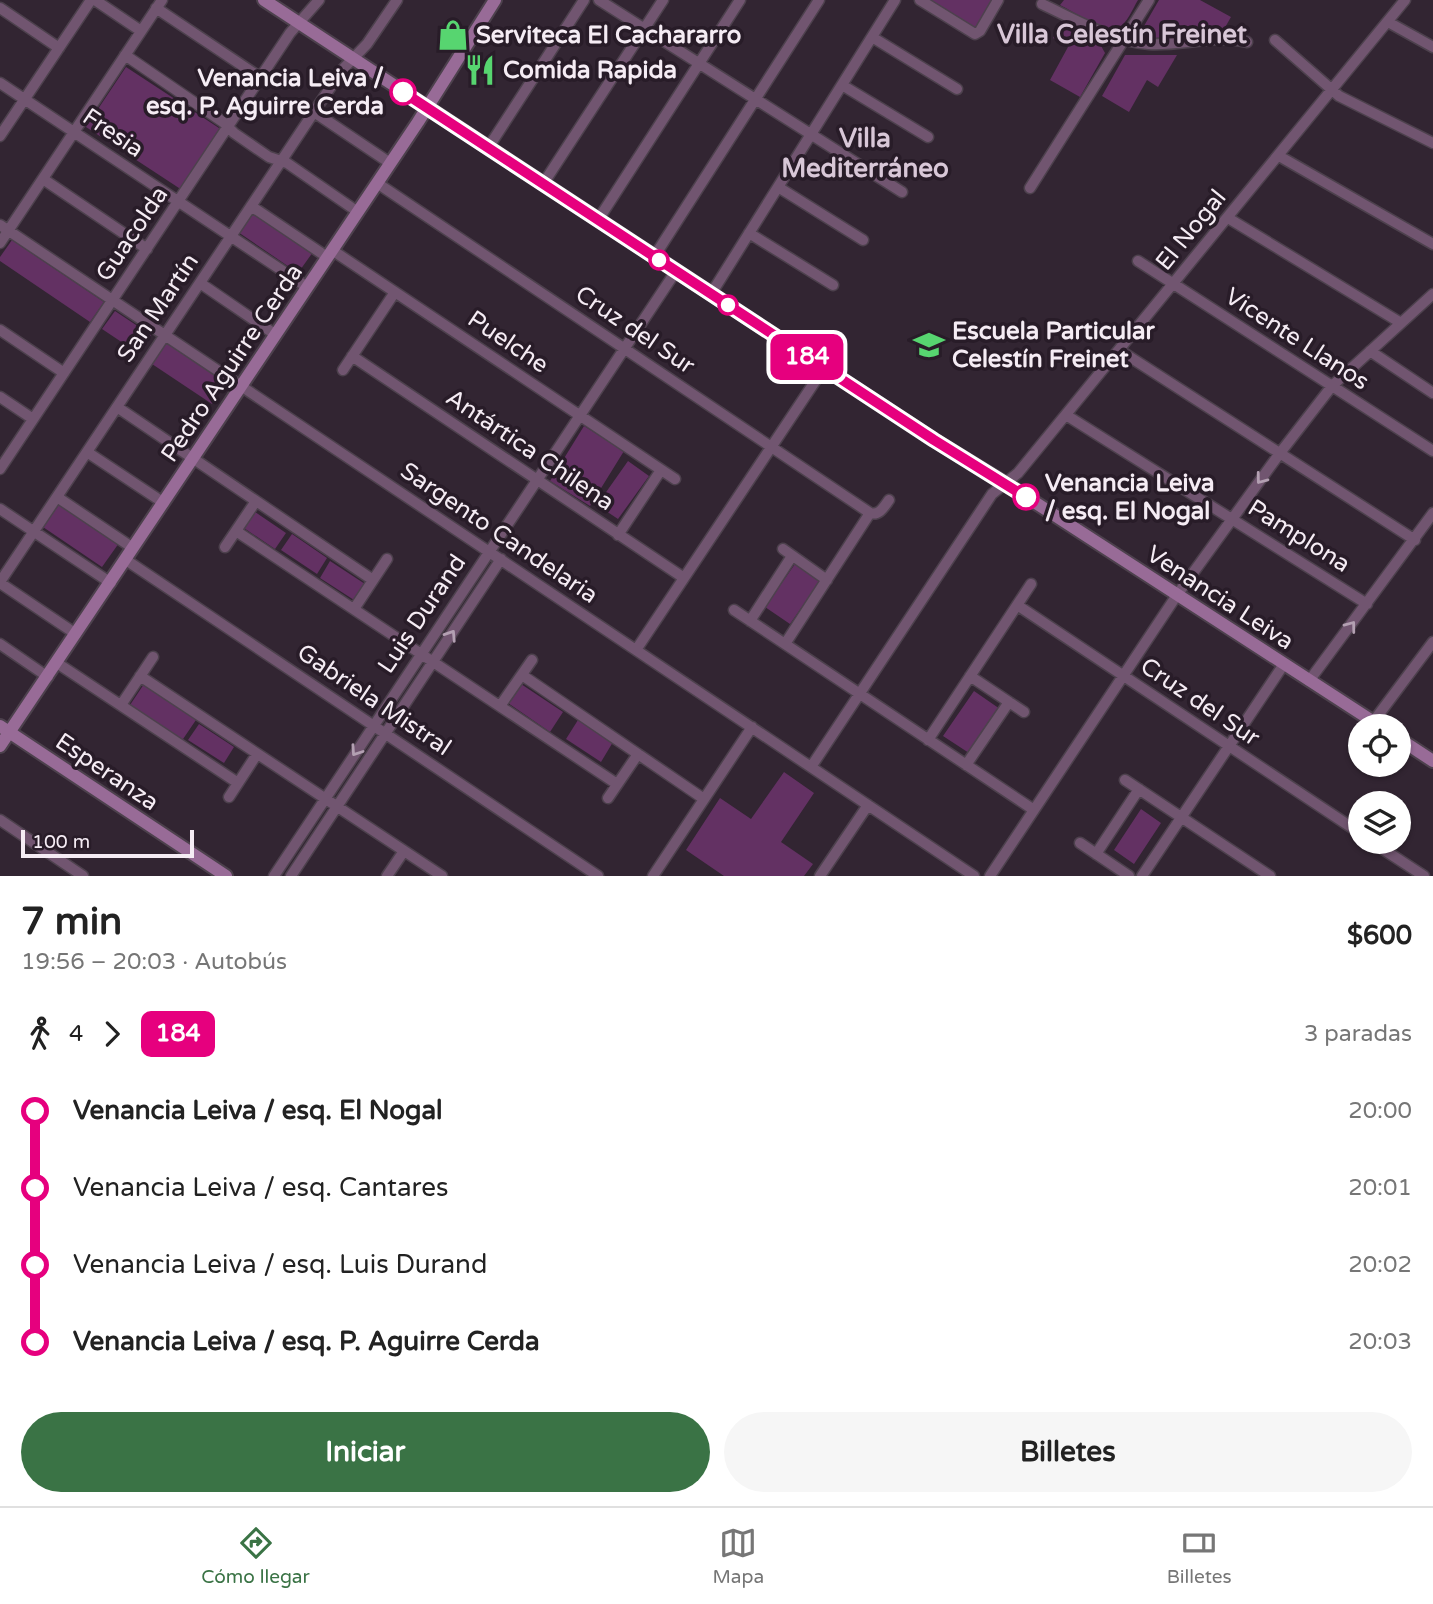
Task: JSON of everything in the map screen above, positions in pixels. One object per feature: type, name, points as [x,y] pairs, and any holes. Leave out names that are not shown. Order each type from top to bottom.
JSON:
[{"type":"street","points":[[0,136],[93,0],[141,31]]},
{"type":"street","name":"Venancia Leiva","points":[[264,0],[824,368],[1361,714]]},
{"type":"street","name":"Guacolda","points":[[0,469],[298,23],[319,0]]},
{"type":"street","name":"San Martín","points":[[0,582],[342,69],[368,44],[397,0]]},
{"type":"street","name":"Pedro Aguirre Cerda","points":[[0,746],[5,729],[48,677],[358,212],[495,0]]},
{"type":"street","points":[[488,148],[584,0]]},
{"type":"street","points":[[599,0],[902,192]]},
{"type":"street","points":[[543,184],[663,0]]},
{"type":"street","points":[[598,220],[740,0]]},
{"type":"street","points":[[654,257],[819,0]]},
{"type":"street","points":[[711,294],[895,0]]},
{"type":"street","points":[[920,0],[975,34],[980,31],[998,0]]},
{"type":"street","points":[[1030,188],[1149,0]]},
{"type":"street","name":"El Nogal","points":[[811,767],[992,494],[1018,473],[1405,0]]},
{"type":"street","points":[[1038,2],[1125,41],[1166,44],[1225,38],[1247,42]]},
{"type":"street","points":[[0,243],[4,228],[43,179],[159,4],[261,78]]},
{"type":"street","points":[[0,8],[59,48]]},
{"type":"street","points":[[1388,22],[1433,47]]},
{"type":"street","points":[[872,37],[957,89]]},
{"type":"street","points":[[1275,40],[1347,100],[1433,143]]},
{"type":"street","points":[[125,55],[269,157],[286,163],[358,212]]},
{"type":"street","name":"Fresia","points":[[0,83],[307,288]]},
{"type":"street","points":[[842,85],[928,137]]},
{"type":"street","points":[[314,112],[390,163]]},
{"type":"street","points":[[1279,156],[1433,244]]},
{"type":"street","points":[[43,179],[147,249]]},
{"type":"street","name":"Cruz del Sur","points":[[377,183],[870,513]]},
{"type":"street","points":[[778,187],[863,240]]},
{"type":"street","name":"Puelche","points":[[251,206],[395,292],[675,479]]},
{"type":"street","points":[[1228,218],[1401,323]]},
{"type":"street","name":"Sargento Candelaria","points":[[4,228],[974,876]]},
{"type":"street","points":[[748,233],[833,285]]},
{"type":"street","name":"Vicente Llanos","points":[[1138,261],[1433,451]]},
{"type":"street","name":"Luis Durand","points":[[274,876],[676,271]]},
{"type":"street","points":[[200,283],[276,334]]},
{"type":"street","points":[[343,370],[395,292]]},
{"type":"street","points":[[990,876],[1177,594],[1280,453],[1332,386],[1433,294]]},
{"type":"street","points":[[0,330],[64,373]]},
{"type":"street","points":[[1119,350],[1415,540]]},
{"type":"street","name":"Vicente Llanos","points":[[1370,351],[1433,393]]},
{"type":"street","name":"Antártica Chilena","points":[[352,356],[684,578]]},
{"type":"street","points":[[636,650],[824,368]]},
{"type":"street","points":[[0,397],[33,419]]},
{"type":"street","points":[[117,407],[373,580]]},
{"type":"street","name":"Pamplona","points":[[1066,415],[1367,604]]},
{"type":"street","points":[[87,452],[164,503]]},
{"type":"street","points":[[618,535],[661,470]]},
{"type":"street","points":[[57,497],[133,548]]},
{"type":"street","points":[[785,644],[870,513],[877,513],[888,500]]},
{"type":"street","points":[[225,547],[256,501]]},
{"type":"street","points":[[0,509],[111,583]]},
{"type":"street","points":[[1310,681],[1433,513]]},
{"type":"street","points":[[236,531],[617,785]]},
{"type":"street","points":[[783,550],[827,580]]},
{"type":"street","points":[[750,621],[792,556]]},
{"type":"street","points":[[354,609],[387,559]]},
{"type":"street","name":"Luis Durand","points":[[291,876],[500,559]]},
{"type":"street","name":"Gabriela Mistral","points":[[126,560],[598,876]]},
{"type":"street","points":[[0,582],[76,634]]},
{"type":"street","points":[[928,740],[1031,584]]},
{"type":"street","name":"Cruz del Sur","points":[[1017,605],[1348,825]]},
{"type":"street","points":[[734,610],[1034,810]]},
{"type":"street","points":[[1383,714],[1433,642]]},
{"type":"street","points":[[0,644],[48,677]]},
{"type":"street","points":[[121,705],[153,657]]},
{"type":"street","points":[[500,706],[532,660]]},
{"type":"street","points":[[57,663],[238,783]]},
{"type":"street","points":[[1142,876],[1284,664]]},
{"type":"street","points":[[522,675],[704,799]]},
{"type":"street","points":[[140,676],[442,876]]},
{"type":"street","points":[[971,676],[1024,712]]},
{"type":"street","points":[[966,765],[1009,702]]},
{"type":"street","points":[[653,876],[752,727]]},
{"type":"street","name":"Esperanza","points":[[5,729],[226,876]]},
{"type":"street","points":[[1411,746],[1432,759]]},
{"type":"street","points":[[229,797],[257,754]]},
{"type":"street","points":[[608,798],[638,754]]},
{"type":"street","points":[[1125,780],[1270,876]]},
{"type":"street","points":[[1096,854],[1139,789]]},
{"type":"street","points":[[820,876],[868,805]]},
{"type":"street","points":[[0,820],[83,876]]},
{"type":"street","points":[[1080,843],[1129,876]]},
{"type":"street","points":[[387,876],[404,851]]},
{"type":"street","points":[[1391,854],[1424,876]]},
{"type":"shaded area","points":[[927,0],[995,0],[976,32]]},
{"type":"shaded area","points":[[1064,0],[1138,0],[1124,23],[1113,29],[1098,25],[1060,5]]},
{"type":"shaded area","points":[[1159,0],[1200,0],[1231,17],[1223,31],[1146,39],[1144,26]]},
{"type":"shaded area","points":[[1059,26],[1100,44],[1105,53],[1080,97],[1050,80],[1068,47],[1053,38]]},
{"type":"shaded area","points":[[1125,55],[1177,55],[1158,87],[1147,80],[1129,112],[1102,96]]},
{"type":"shaded area","points":[[126,67],[222,130],[182,190],[86,127]]},
{"type":"shaded area","points":[[253,210],[313,252],[298,273],[238,232]]},
{"type":"shaded area","points":[[12,240],[104,302],[90,322],[0,261]]},
{"type":"shaded area","points":[[115,311],[151,335],[138,353],[102,329]]},
{"type":"shaded area","points":[[166,341],[227,382],[212,404],[152,364]]},
{"type":"shaded area","points":[[584,426],[624,451],[590,506],[550,481]]},
{"type":"shaded area","points":[[628,461],[649,476],[618,519],[597,505]]},
{"type":"shaded area","points":[[60,503],[119,543],[102,567],[43,527]]},
{"type":"shaded area","points":[[252,510],[286,533],[275,549],[241,526]]},
{"type":"shaded area","points":[[292,534],[327,558],[317,574],[281,550]]},
{"type":"shaded area","points":[[330,561],[365,584],[354,600],[320,578]]},
{"type":"shaded area","points":[[795,564],[820,581],[790,624],[765,607]]},
{"type":"shaded area","points":[[144,684],[198,717],[181,742],[130,705]]},
{"type":"shaded area","points":[[521,684],[563,712],[550,732],[508,703]]},
{"type":"shaded area","points":[[974,691],[1000,709],[969,753],[943,736]]},
{"type":"shaded area","points":[[578,720],[613,742],[601,762],[566,739]]},
{"type":"shaded area","points":[[199,724],[234,747],[224,763],[188,740]]},
{"type":"shaded area","points":[[784,772],[814,793],[781,842],[813,864],[804,876],[724,876],[686,850],[720,798],[751,819]]},
{"type":"shaded area","points":[[1141,809],[1161,823],[1134,864],[1114,850]]},
{"type":"bus line","name":"184","points":[[403,92],[934,440],[1026,497]]},
{"type":"place","name":"Serviteca El Cachararro","points":[[453,35]]},
{"type":"place","name":"Comida Rapida","points":[[480,70]]},
{"type":"place","name":"Venancia Leiva / esq. P. Aguirre Cerda","points":[[403,92]]},
{"type":"place","name":"Escuela Particular Celestín Freinet","points":[[929,345]]},
{"type":"place","name":"Venancia Leiva / esq. El Nogal","points":[[1026,497]]},
{"type":"district","name":"Villa Celestín Freinet","points":[[1122,34]]},
{"type":"district","name":"Villa Mediterráneo","points":[[865,153]]}]
